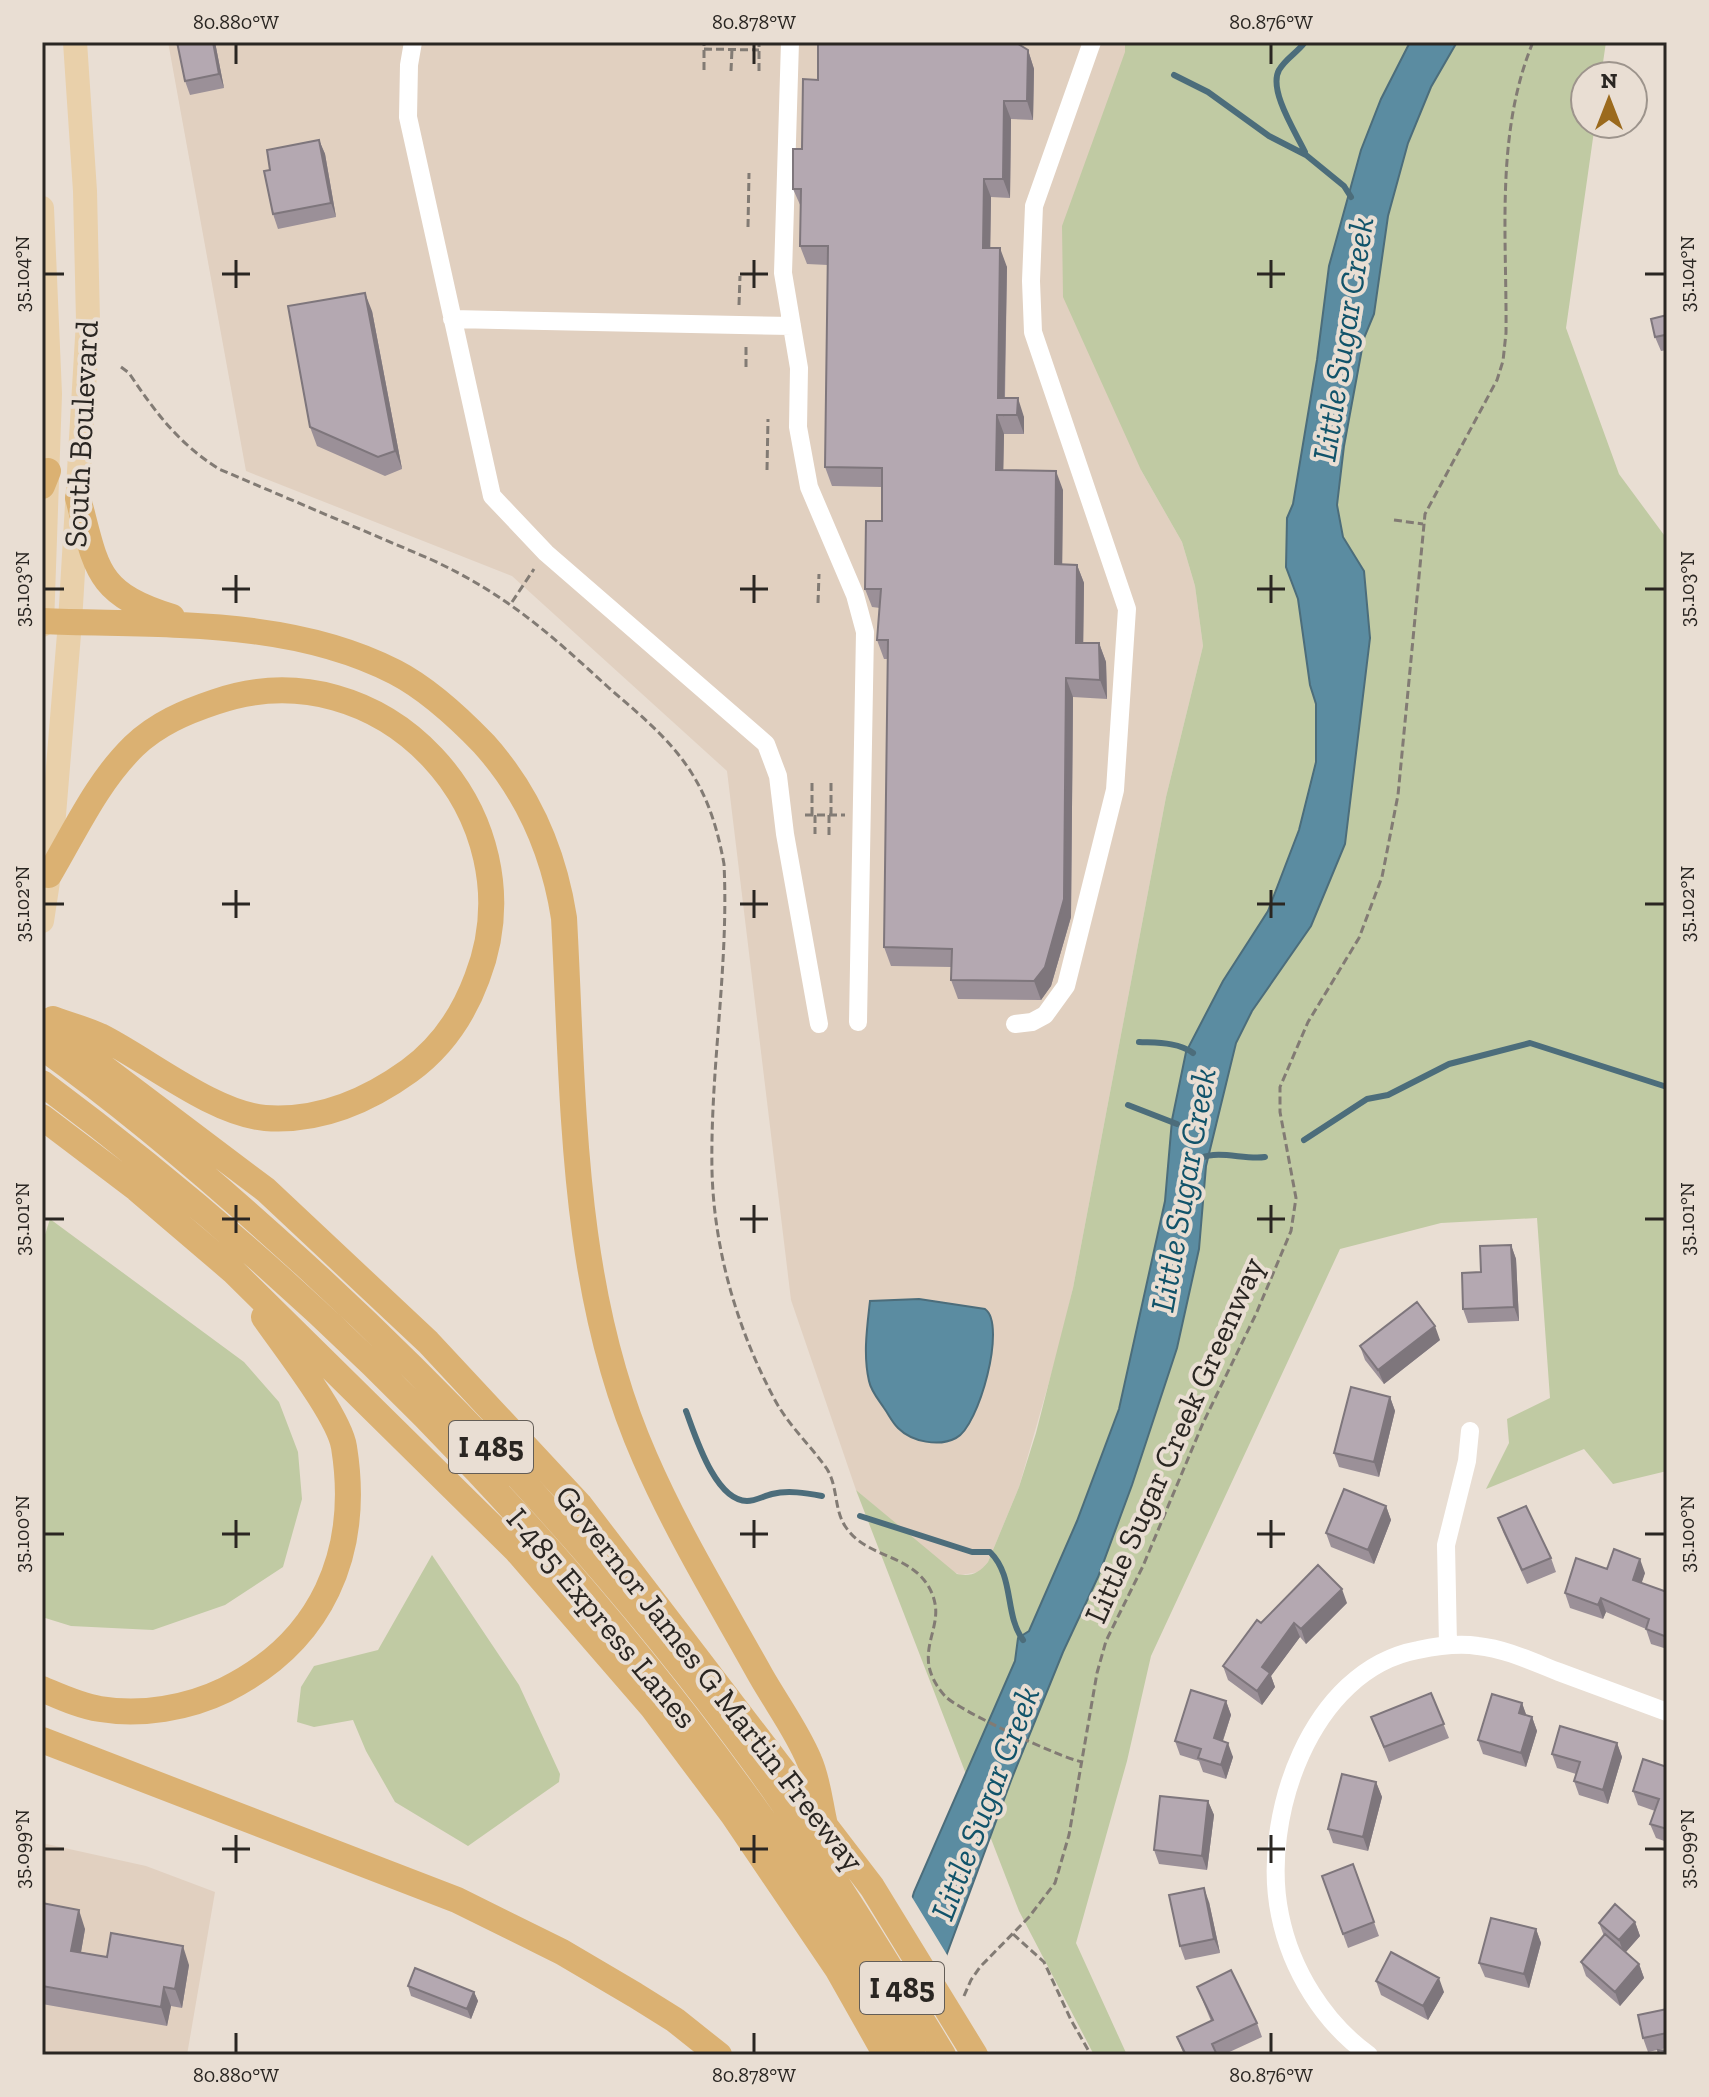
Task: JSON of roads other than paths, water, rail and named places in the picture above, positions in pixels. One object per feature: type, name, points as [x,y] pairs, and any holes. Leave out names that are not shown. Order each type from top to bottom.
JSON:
[{"type":"highway","points":[[78,498],[97,567],[114,591],[144,608],[206,627]]},
{"type":"highway","points":[[42,623],[206,627],[331,646],[396,672],[425,691],[466,725],[501,764],[528,809],[549,854],[564,918],[579,1191],[589,1264],[616,1384],[644,1457],[683,1539],[810,1762],[825,1825]]},
{"type":"highway","points":[[42,1018],[98,1035],[240,1113],[282,1119],[310,1117],[359,1102],[391,1084],[434,1050],[456,1023],[471,994],[490,939],[493,906],[488,862],[477,825],[453,781],[435,759],[379,714],[343,700],[282,690],[238,694],[198,708],[166,721],[136,744],[95,795],[49,875]]},
{"type":"highway","name":"Governor James G Martin Freeway","points":[[42,1018],[266,1190],[428,1342],[579,1504],[872,1887],[975,2055]]},
{"type":"highway","name":"I-485 Express Lanes","points":[[42,1047],[144,1125],[237,1203],[369,1324],[498,1454],[567,1529],[693,1682],[763,1774],[851,1926],[913,2055]]},
{"type":"highway","name":"I-485 Express Lanes","points":[[42,1083],[146,1163],[295,1289],[450,1442],[553,1555],[669,1694],[768,1826],[851,1926],[943,2055]]},
{"type":"highway","name":"Governor James G Martin Freeway","points":[[42,1117],[137,1189],[233,1271],[516,1550],[652,1707],[761,1855],[838,1970],[886,2055]]},
{"type":"highway","points":[[42,1689],[100,1709],[136,1711],[171,1708],[207,1699],[265,1668],[297,1638],[314,1616],[330,1584],[345,1530],[347,1494],[343,1444],[328,1412],[233,1271]]},
{"type":"highway","points":[[42,1740],[457,1900],[562,1952],[635,1995],[675,2020],[719,2055]]},
{"type":"main road","name":"South Boulevard","points":[[42,921],[49,875],[70,622],[88,321],[85,191],[75,42]]},
{"type":"main road","name":"South Boulevard","points":[[42,208],[50,394],[42,623]]},
{"type":"street","points":[[413,42],[409,65],[408,117],[492,496],[546,553],[766,744],[778,776],[785,834],[819,1024]]},
{"type":"street","points":[[790,42],[783,273],[799,368],[798,427],[809,487],[855,595],[865,632],[858,1022]]},
{"type":"street","points":[[1015,1024],[1032,1022],[1045,1015],[1066,986],[1115,790],[1127,609],[1033,332],[1031,281],[1034,206],[1092,42]]},
{"type":"street","points":[[452,319],[792,326]]},
{"type":"street","points":[[1448,1645],[1446,1545],[1467,1461],[1470,1431]]},
{"type":"street","points":[[1369,2055],[1324,2011],[1294,1960],[1279,1912],[1276,1883],[1276,1854],[1283,1811],[1299,1759],[1310,1734],[1334,1699],[1368,1670],[1393,1657],[1448,1645],[1493,1648],[1667,1712]]},
{"type":"water","name":"Little Sugar Creek","points":[[1410,42],[1457,42],[1431,87],[1408,143],[1388,216],[1374,314],[1364,338],[1344,446],[1337,505],[1343,537],[1364,571],[1370,638],[1345,844],[1311,926],[1252,1011],[1236,1043],[1206,1166],[1199,1249],[1177,1348],[1098,1577],[1063,1652],[1012,1778],[942,1967],[867,2055],[914,1892],[1015,1661],[1018,1638],[1029,1631],[1077,1521],[1119,1409],[1165,1201],[1172,1120],[1186,1052],[1223,981],[1268,911],[1299,830],[1316,762],[1316,704],[1310,685],[1298,599],[1286,567],[1287,518],[1293,504],[1317,360],[1329,266],[1361,150],[1381,99]]},
{"type":"water","points":[[919,1299],[985,1309],[991,1318],[992,1354],[981,1396],[965,1430],[949,1441],[918,1440],[898,1428],[873,1392],[867,1371],[870,1301]]},
{"type":"waterway","points":[[1305,42],[1282,66],[1277,78],[1284,111],[1305,152]]},
{"type":"waterway","points":[[1174,75],[1208,92],[1269,136],[1306,155],[1344,186],[1351,197]]},
{"type":"waterway","name":"Little Sugar Creek","points":[[1139,1042],[1174,1045],[1193,1053]]},
{"type":"waterway","points":[[1304,1140],[1367,1099],[1388,1095],[1449,1064],[1530,1043],[1667,1087]]},
{"type":"waterway","name":"Little Sugar Creek","points":[[1128,1105],[1177,1124]]},
{"type":"waterway","name":"Little Sugar Creek","points":[[1201,1158],[1216,1155],[1265,1157]]},
{"type":"waterway","points":[[686,1411],[716,1479],[736,1498],[750,1501],[784,1492],[822,1496]]},
{"type":"waterway","points":[[860,1516],[972,1552],[990,1552],[1003,1573],[1013,1619],[1023,1640]]}]
